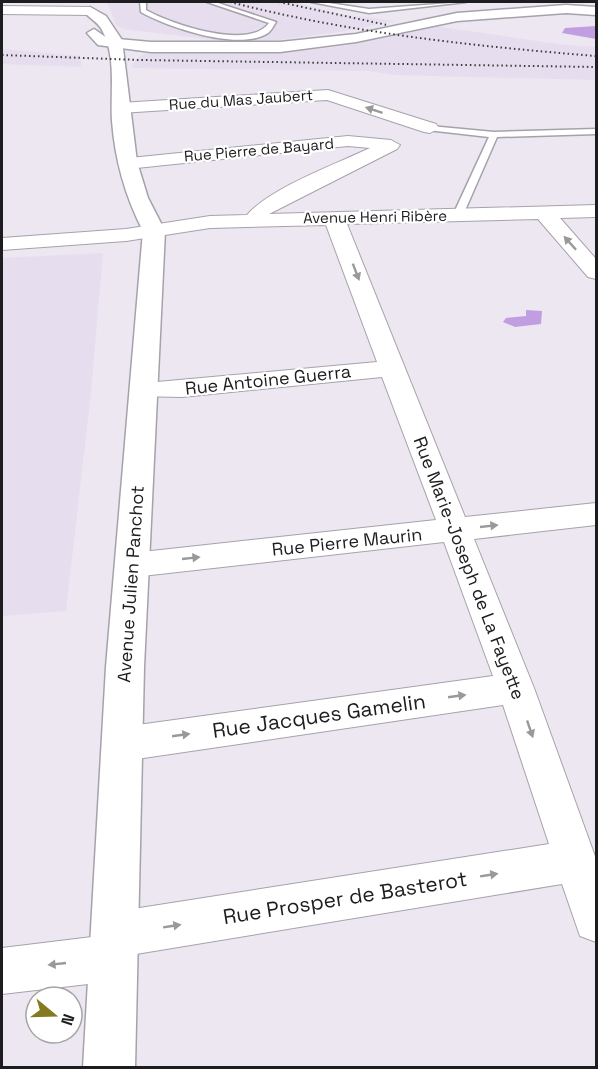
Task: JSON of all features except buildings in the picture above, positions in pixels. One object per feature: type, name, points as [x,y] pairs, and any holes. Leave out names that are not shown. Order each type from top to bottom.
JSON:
[{"type":"main road","points":[[566,9],[595,2]]},
{"type":"main road","points":[[88,6],[107,44],[120,108],[127,163],[136,201],[154,231]]},
{"type":"main road","points":[[107,44],[151,47],[313,44],[457,17],[566,9],[597,11]]},
{"type":"main road","points":[[107,44],[216,46]]},
{"type":"main road","name":"Avenue Julien Panchot","points":[[109,1068],[123,744],[154,231]]},
{"type":"street","points":[[2,10],[88,6]]},
{"type":"street","name":"Rue du Mas Jaubert","points":[[120,108],[328,95],[430,128]]},
{"type":"street","points":[[253,221],[263,209],[280,199],[430,128]]},
{"type":"street","name":"Rue Pierre de Bayard","points":[[127,163],[348,141],[391,145]]},
{"type":"street","name":"Avenue Henri Ribère","points":[[2,244],[154,231],[210,222],[597,211]]},
{"type":"street","points":[[544,213],[597,272]]},
{"type":"street","name":"Rue Marie-Joseph de La Fayette","points":[[334,218],[516,688],[597,920]]},
{"type":"street","name":"Rue Antoine Guerra","points":[[144,390],[393,368]]},
{"type":"street","name":"Rue Pierre Maurin","points":[[133,565],[597,514]]},
{"type":"street","name":"Rue Jacques Gamelin","points":[[123,744],[516,688]]},
{"type":"street","name":"Rue Prosper de Basterot","points":[[2,971],[114,947],[575,861]]},
{"type":"lane","points":[[143,2],[143,11],[151,18],[203,33],[250,35],[267,31],[272,25],[273,21],[262,16],[210,2]]},
{"type":"lane","points":[[314,2],[369,12],[463,2]]},
{"type":"lane","points":[[430,128],[494,135],[597,132]]},
{"type":"lane","points":[[458,216],[494,135]]},
{"type":"shaded area","points":[[107,2],[294,2],[341,14],[395,21],[346,31],[277,40],[222,41],[123,29],[116,25]]},
{"type":"shaded area","points":[[435,26],[558,44],[596,47],[596,80],[393,75],[369,71],[131,68],[137,58],[150,51],[273,53],[308,50],[344,46]]},
{"type":"shaded area","points":[[596,26],[596,39],[562,33],[565,28]]},
{"type":"shaded area","points":[[2,49],[80,56],[82,67],[2,64]]},
{"type":"shaded area","points":[[103,253],[91,392],[66,611],[2,616],[2,258]]},
{"type":"shaded area","points":[[526,310],[542,311],[541,324],[515,327],[503,322],[506,318],[526,316]]},
{"type":"railway","points":[[230,2],[320,22],[412,37],[596,56]]},
{"type":"railway","points":[[279,2],[387,25]]},
{"type":"railway","points":[[2,55],[140,60],[596,67]]}]
